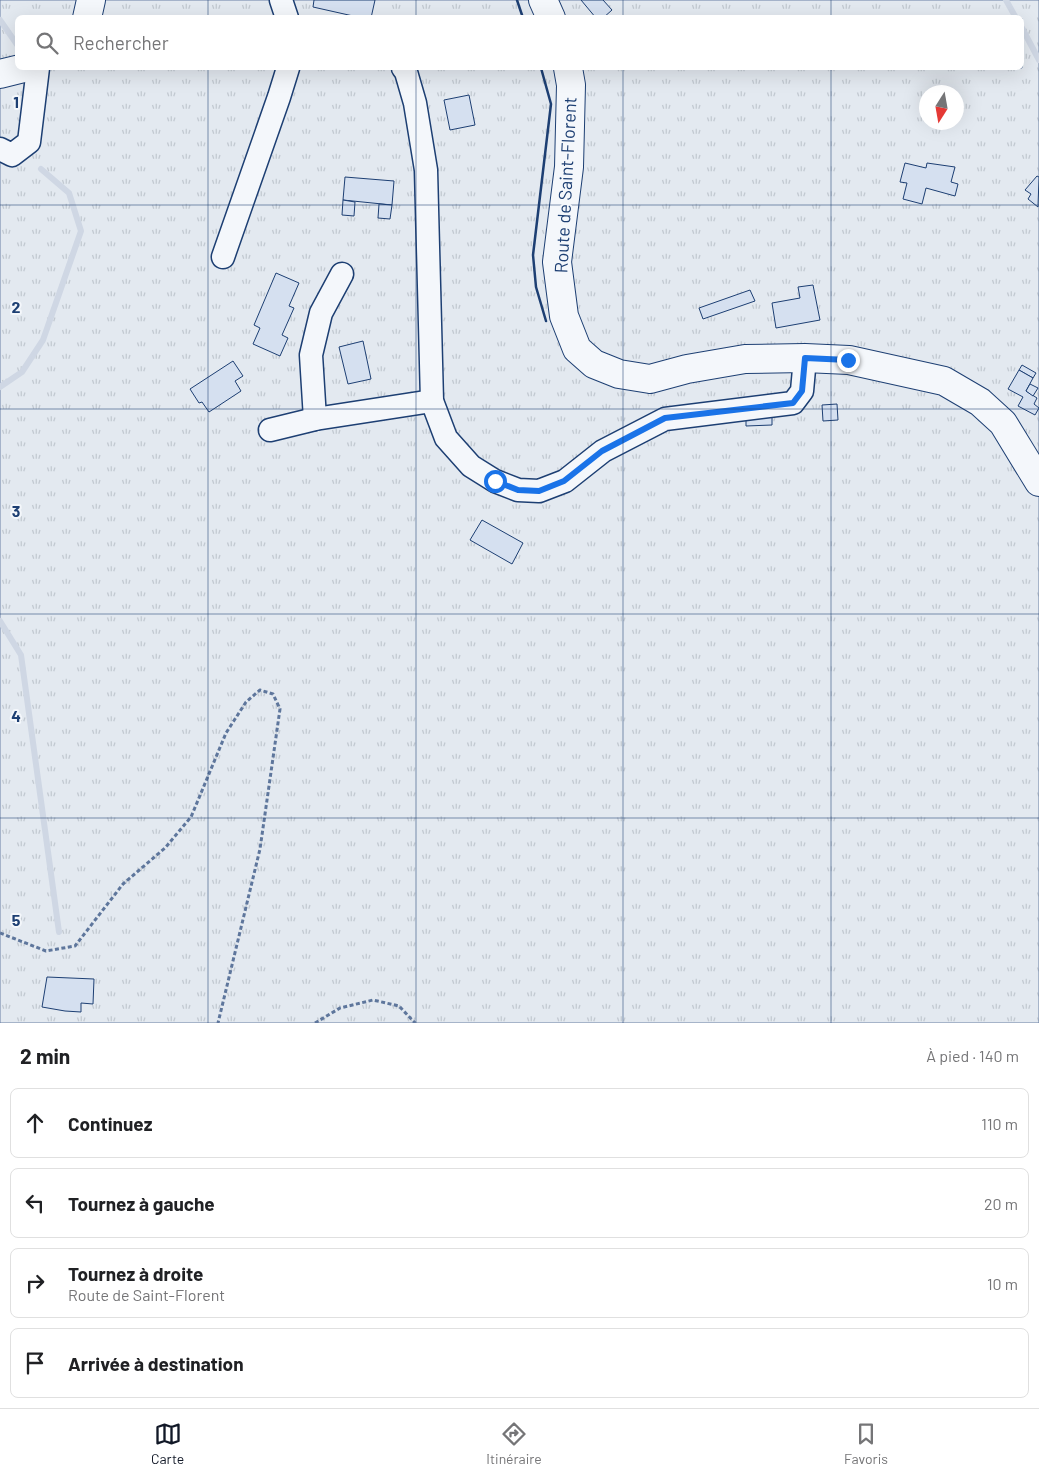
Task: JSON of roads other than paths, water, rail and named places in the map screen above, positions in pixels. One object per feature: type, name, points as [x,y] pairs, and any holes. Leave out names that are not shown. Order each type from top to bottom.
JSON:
[{"type":"main road","points":[[88,15],[91,0]]},
{"type":"main road","points":[[542,0],[549,15]]},
{"type":"main road","points":[[0,74],[16,70]]},
{"type":"main road","name":"Route de Saint-Florent","points":[[568,70],[571,85],[568,167],[558,262],[564,316],[578,349],[594,364],[619,374],[650,379],[687,369],[745,359],[805,358],[848,360],[944,381],[980,402],[1003,423],[1039,482]]},
{"type":"street","points":[[280,0],[286,15]]},
{"type":"street","points":[[0,149],[12,155],[29,142],[38,70]]},
{"type":"street","points":[[223,257],[287,70]]},
{"type":"street","points":[[404,70],[415,103],[426,170],[432,401],[446,438],[471,466],[495,481],[518,490],[539,491],[564,481],[602,451],[665,418],[793,403],[802,391],[805,358]]},
{"type":"street","points":[[315,419],[311,355],[320,313],[342,274]]},
{"type":"street","points":[[270,430],[315,419],[432,401]]},
{"type":"waterway","points":[[1006,0],[1014,15]]},
{"type":"waterway","points":[[0,20],[15,42]]},
{"type":"waterway","points":[[1024,32],[1039,60]]},
{"type":"waterway","points":[[0,387],[22,372],[43,340],[81,231],[69,193],[41,169]]},
{"type":"waterway","points":[[0,621],[21,655],[59,932]]}]
